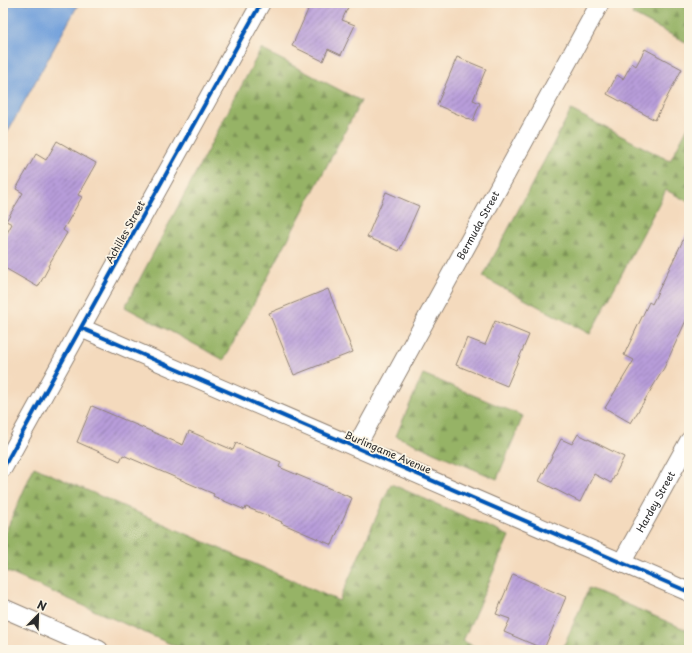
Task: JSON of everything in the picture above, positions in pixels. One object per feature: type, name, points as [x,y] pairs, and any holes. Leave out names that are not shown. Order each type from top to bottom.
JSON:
[{"type":"street","name":"Achilles Street","points":[[3,468],[260,3]]},
{"type":"street","name":"Bermuda Street","points":[[356,447],[600,3]]},
{"type":"street","name":"Burlingame Avenue","points":[[81,328],[689,592]]},
{"type":"street","name":"Hardey Street","points":[[622,562],[689,441]]},
{"type":"street","points":[[3,608],[99,650]]},
{"type":"green space","points":[[637,3],[689,3],[689,44],[632,14]]},
{"type":"green space","points":[[261,49],[361,101],[224,360],[125,307]]},
{"type":"green space","points":[[571,110],[670,161],[689,125],[689,202],[666,190],[590,334],[483,277]]},
{"type":"green space","points":[[423,374],[523,416],[497,479],[396,436]]},
{"type":"green space","points":[[34,467],[339,601],[391,484],[509,536],[463,641],[482,650],[184,650],[3,570],[3,538]]},
{"type":"green space","points":[[589,588],[689,631],[689,650],[562,650]]},
{"type":"water","points":[[3,3],[79,3],[3,140]]},
{"type":"building","points":[[311,3],[350,3],[342,20],[355,25],[341,55],[328,49],[323,61],[292,46]]},
{"type":"building","points":[[645,49],[682,69],[655,120],[607,94],[617,75],[623,79],[632,63],[636,66]]},
{"type":"building","points":[[457,57],[486,69],[473,100],[480,103],[473,121],[437,105]]},
{"type":"building","points":[[57,141],[96,163],[78,195],[82,197],[63,230],[67,233],[38,287],[3,267],[3,240],[12,224],[6,221],[23,193],[16,189],[36,154],[46,160]]},
{"type":"building","points":[[386,192],[419,206],[399,251],[367,237]]},
{"type":"building","points":[[689,228],[689,314],[664,368],[631,423],[605,408],[634,360],[624,355],[649,302],[652,304]]},
{"type":"building","points":[[328,289],[353,352],[294,375],[269,313]]},
{"type":"building","points":[[495,321],[529,335],[507,386],[456,365],[467,338],[485,345]]},
{"type":"building","points":[[92,406],[183,445],[189,431],[233,450],[236,443],[281,462],[279,467],[352,498],[332,545],[246,507],[245,510],[213,496],[214,494],[123,455],[120,461],[77,442]]},
{"type":"building","points":[[578,434],[624,457],[611,483],[594,474],[580,502],[539,481],[561,439],[572,444]]},
{"type":"building","points":[[513,574],[566,597],[544,649],[504,632],[510,619],[496,614]]},
{"type":"cycle path","points":[[3,468],[261,3]]},
{"type":"cycle path","points":[[81,328],[689,592]]}]
